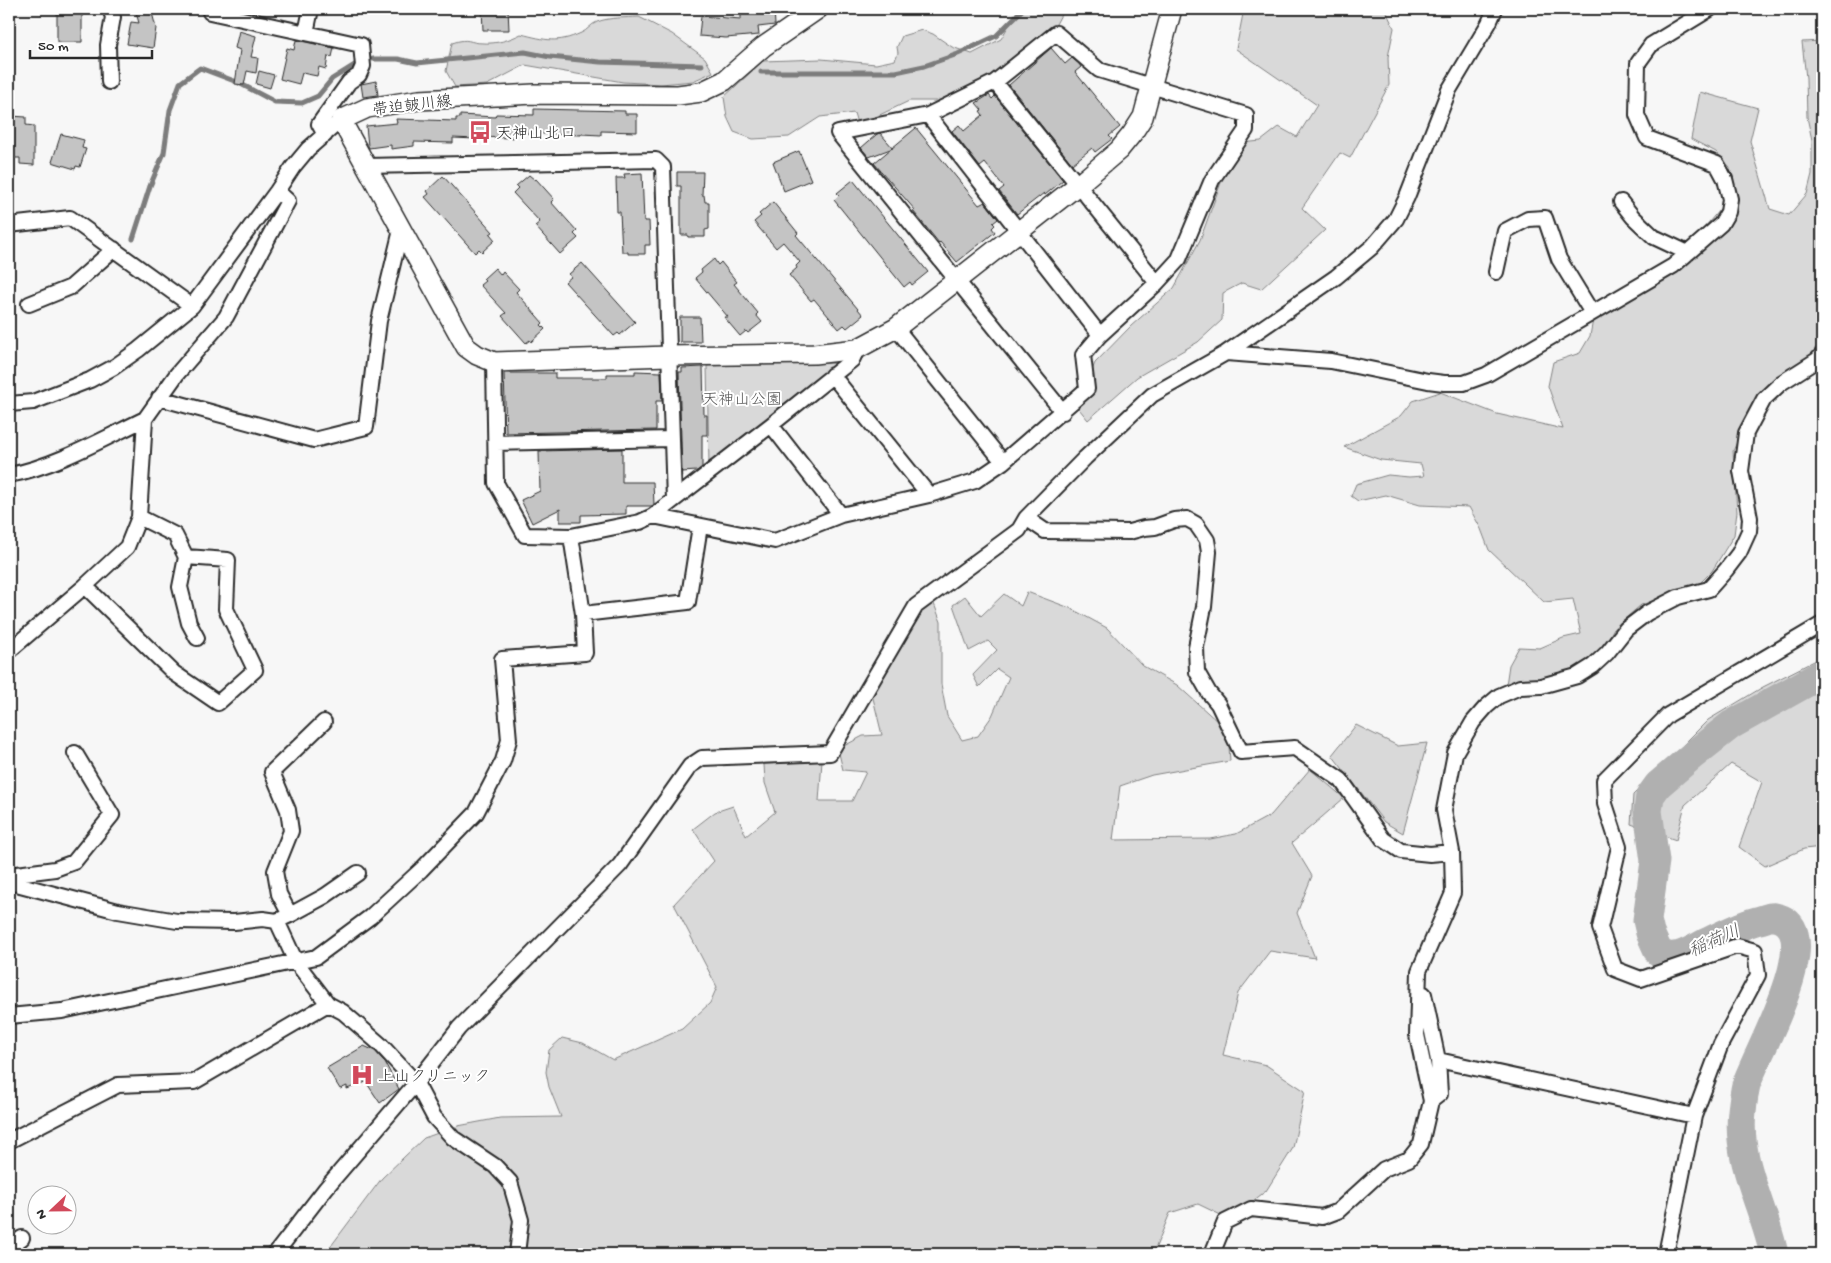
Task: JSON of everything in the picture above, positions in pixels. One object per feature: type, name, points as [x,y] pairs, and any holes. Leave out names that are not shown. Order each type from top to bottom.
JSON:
[{"type":"street","points":[[109,82],[108,45],[113,17],[110,9]]},
{"type":"street","points":[[210,9],[210,12],[361,45],[363,66],[359,75],[349,82],[319,124],[325,134]]},
{"type":"street","points":[[306,33],[312,9]]},
{"type":"street","name":"帯迫皷川線","points":[[9,404],[33,402],[90,380],[114,367],[138,350],[192,306],[277,191],[292,166],[341,120],[367,108],[419,100],[534,94],[678,95],[701,92],[724,81],[763,47],[818,9]]},
{"type":"street","points":[[341,120],[466,346],[477,355],[494,362],[668,356],[814,354],[857,349],[896,328],[1078,185],[1119,150],[1143,117],[1172,9]]},
{"type":"street","points":[[275,1254],[326,1188],[416,1083],[459,1028],[620,865],[690,766],[702,758],[830,753],[916,606],[1019,530],[1026,518],[1085,458],[1152,395],[1226,353],[1336,277],[1372,247],[1396,219],[1407,197],[1450,90],[1489,23],[1495,9]]},
{"type":"street","points":[[1226,353],[1331,361],[1428,381],[1464,383],[1486,375],[1673,266],[1720,224],[1728,212],[1730,199],[1725,180],[1717,164],[1647,138],[1636,115],[1638,63],[1650,45],[1710,9]]},
{"type":"street","points":[[652,516],[775,541],[841,515],[929,495],[975,481],[1003,462],[1063,412],[1087,389],[1084,355],[1100,335],[1157,283],[1179,259],[1212,180],[1246,130],[1246,115],[1099,70],[1056,33],[995,82],[928,116],[838,133],[1063,412]]},
{"type":"street","points":[[995,82],[1157,283]]},
{"type":"street","points":[[928,116],[1100,335]]},
{"type":"street","points":[[365,166],[656,160],[663,167],[674,500]]},
{"type":"street","points":[[9,475],[23,472],[82,450],[145,419],[159,398],[226,317],[288,201],[277,191]]},
{"type":"street","points":[[1621,202],[1633,217],[1654,237],[1688,253]]},
{"type":"street","points":[[9,225],[70,218],[192,306]]},
{"type":"street","points":[[1496,272],[1505,230],[1528,219],[1545,218],[1559,259],[1592,313]]},
{"type":"street","points":[[159,398],[314,440],[366,426],[379,321],[402,230]]},
{"type":"street","points":[[29,304],[71,287],[114,249]]},
{"type":"street","points":[[896,328],[1003,462]]},
{"type":"street","points":[[494,362],[496,483],[525,535],[571,536],[640,522],[652,516],[852,360],[857,349]]},
{"type":"street","points":[[1212,1254],[1225,1222],[1250,1209],[1322,1217],[1338,1211],[1384,1169],[1409,1159],[1421,1144],[1432,1101],[1417,1035],[1419,971],[1453,893],[1452,852],[1444,810],[1456,754],[1473,722],[1486,707],[1500,696],[1520,687],[1541,686],[1577,676],[1594,666],[1626,629],[1647,613],[1678,597],[1709,589],[1739,553],[1749,530],[1750,518],[1741,471],[1746,433],[1764,399],[1781,383],[1822,355]]},
{"type":"street","points":[[832,375],[929,495]]},
{"type":"street","points":[[9,651],[127,547],[139,517],[145,419]]},
{"type":"street","points":[[771,425],[841,515]]},
{"type":"street","points":[[496,443],[671,439]]},
{"type":"street","points":[[139,517],[175,535],[186,558],[180,587],[189,623],[197,638]]},
{"type":"street","points":[[1026,518],[1045,531],[1129,532],[1156,527],[1174,520],[1187,520],[1196,524],[1207,540],[1208,552],[1204,607],[1196,647],[1197,672],[1218,704],[1241,752],[1295,748],[1341,780],[1383,839],[1401,851],[1430,854],[1452,852]]},
{"type":"street","points":[[583,614],[688,602],[700,526]]},
{"type":"street","points":[[9,1016],[62,1010],[316,957],[370,918],[421,870],[476,813],[503,761],[509,740],[502,659],[585,653],[583,614],[571,536]]},
{"type":"street","points":[[85,586],[174,673],[218,703],[255,670],[226,609],[228,560],[186,558]]},
{"type":"street","points":[[1666,1254],[1694,1116],[1721,1044],[1758,975],[1755,951],[1737,946],[1641,979],[1615,969],[1600,928],[1619,847],[1605,804],[1604,780],[1668,715],[1822,624]]},
{"type":"street","points":[[290,915],[279,894],[275,871],[291,831],[288,810],[272,772],[324,722]]},
{"type":"street","points":[[9,875],[55,869],[74,862],[112,815],[75,753]]},
{"type":"street","points":[[9,882],[118,910],[177,921],[277,921],[325,896],[358,873]]},
{"type":"street","points":[[277,921],[296,962],[328,1004],[343,1012],[381,1044],[416,1083],[434,1117],[453,1138],[495,1166],[510,1182],[521,1220],[517,1254]]},
{"type":"street","points":[[1419,971],[1438,1060],[1440,1094],[1432,1101]]},
{"type":"street","points":[[10,1136],[118,1085],[194,1082],[328,1004]]},
{"type":"street","points":[[1438,1060],[1694,1116]]},
{"type":"street","points":[[9,1247],[22,1238]]},
{"type":"green space","points":[[1018,9],[1064,9],[1055,26],[993,79],[947,101],[909,101],[869,120],[857,123],[854,113],[820,117],[789,137],[753,139],[734,132],[727,117],[724,97],[763,61],[821,59],[876,64],[895,60],[898,53],[897,47],[902,36],[922,30],[933,34],[952,47],[972,54],[1001,39]]},
{"type":"green space","points":[[1244,9],[1385,9],[1394,28],[1388,57],[1389,85],[1350,158],[1340,153],[1302,208],[1325,230],[1261,289],[1242,283],[1223,293],[1222,320],[1198,342],[1137,377],[1088,420],[1075,404],[1085,387],[1095,363],[1131,326],[1174,288],[1200,240],[1227,166],[1242,143],[1261,141],[1279,127],[1297,137],[1317,105],[1236,49]]},
{"type":"green space","points":[[639,17],[672,34],[705,58],[713,72],[693,81],[661,84],[623,82],[525,65],[487,85],[455,87],[446,71],[452,43],[458,41],[493,43],[521,34],[558,40],[581,33],[602,20]]},
{"type":"green space","points":[[1822,41],[1822,339],[1809,357],[1765,388],[1751,411],[1733,451],[1737,512],[1734,535],[1712,571],[1697,586],[1641,605],[1614,628],[1606,643],[1576,673],[1543,682],[1506,685],[1509,665],[1519,647],[1540,648],[1563,638],[1581,634],[1573,599],[1544,602],[1489,550],[1481,529],[1469,507],[1420,505],[1386,495],[1358,501],[1351,496],[1356,484],[1388,475],[1424,476],[1421,464],[1381,460],[1344,447],[1401,416],[1413,401],[1440,392],[1497,414],[1563,429],[1548,386],[1553,362],[1580,353],[1590,336],[1596,303],[1647,280],[1695,239],[1729,198],[1730,167],[1716,152],[1691,139],[1700,92],[1758,108],[1750,141],[1770,209],[1789,215],[1807,194],[1812,174],[1812,140],[1807,117],[1806,78],[1802,42]]},
{"type":"green space","name":"天神山公園","points":[[832,363],[834,369],[709,465],[707,366]]},
{"type":"green space","points":[[1027,592],[1070,608],[1107,628],[1143,666],[1177,685],[1228,731],[1230,761],[1152,775],[1120,786],[1113,840],[1210,839],[1236,834],[1271,815],[1310,769],[1344,798],[1292,843],[1312,876],[1297,913],[1315,958],[1270,951],[1238,993],[1223,1055],[1266,1065],[1305,1091],[1293,1148],[1266,1191],[1229,1219],[1198,1204],[1170,1213],[1153,1254],[325,1254],[382,1178],[424,1138],[458,1126],[500,1118],[561,1117],[549,1087],[546,1072],[549,1050],[562,1038],[583,1043],[613,1060],[682,1029],[710,1003],[717,987],[674,904],[714,861],[693,829],[715,812],[733,806],[746,836],[775,812],[765,783],[764,764],[822,761],[819,801],[852,801],[866,772],[843,770],[838,749],[863,736],[882,735],[872,694],[931,596],[941,622],[941,684],[947,716],[962,740],[978,736],[992,716],[1009,677],[997,669],[979,687],[973,675],[997,650],[988,641],[969,651],[953,605],[965,596],[981,616],[1004,594],[1021,606]]},
{"type":"green space","points":[[1822,657],[1822,847],[1804,849],[1765,866],[1739,847],[1762,782],[1731,764],[1685,805],[1676,840],[1631,824],[1633,795],[1708,720],[1763,687]]},
{"type":"green space","points":[[1356,725],[1398,746],[1427,743],[1403,833],[1384,822],[1332,755]]},
{"type":"building","points":[[57,9],[82,9],[82,42],[57,42]]},
{"type":"building","points":[[135,9],[151,9],[156,28],[153,48],[127,44],[131,22],[139,23]]},
{"type":"building","points":[[482,9],[508,9],[509,30],[483,30]]},
{"type":"building","points":[[741,9],[774,9],[775,25],[758,27],[759,35],[726,38],[699,36],[701,16],[741,19]]},
{"type":"building","points":[[239,31],[256,36],[251,57],[258,58],[256,73],[247,71],[244,85],[235,84],[240,50],[235,48]]},
{"type":"building","points":[[296,40],[334,48],[332,57],[328,56],[326,69],[319,67],[317,76],[302,73],[299,84],[280,79],[287,48],[294,50]]},
{"type":"building","points":[[1051,48],[1065,64],[1072,58],[1079,64],[1081,67],[1075,72],[1120,127],[1109,136],[1112,139],[1095,152],[1092,148],[1072,164],[1009,85]]},
{"type":"building","points":[[259,71],[274,75],[270,88],[256,84]]},
{"type":"building","points":[[376,81],[378,95],[363,97],[361,84]]},
{"type":"building","points":[[989,95],[992,99],[995,96],[1063,180],[1017,214],[999,191],[1004,187],[985,163],[980,167],[952,131],[959,125],[964,131],[983,115],[980,111],[982,110],[976,103]]},
{"type":"building","points":[[534,109],[625,111],[625,114],[637,114],[637,132],[601,131],[601,135],[513,133],[513,138],[453,138],[453,143],[414,142],[414,146],[391,149],[391,145],[369,148],[368,146],[366,126],[397,123],[396,119],[456,121],[456,118],[460,118],[460,115],[495,117],[496,114],[534,115]]},
{"type":"building","points":[[11,116],[26,117],[26,125],[34,126],[34,165],[20,164],[20,158],[12,158],[12,140],[10,140]]},
{"type":"building","points":[[916,128],[979,205],[985,202],[998,219],[993,223],[995,225],[992,228],[995,232],[957,262],[939,243],[913,211],[915,210],[874,163]]},
{"type":"building","points":[[880,133],[893,148],[869,157],[861,148]]},
{"type":"building","points":[[61,134],[84,140],[82,148],[86,149],[80,167],[76,166],[75,169],[52,162]]},
{"type":"building","points":[[799,151],[811,180],[784,191],[773,162]]},
{"type":"building","points":[[677,172],[703,172],[702,195],[704,195],[705,202],[709,202],[709,229],[705,230],[705,237],[681,235],[681,186],[677,186]]},
{"type":"building","points":[[642,173],[644,221],[649,221],[650,245],[645,245],[645,254],[628,254],[628,252],[622,252],[620,212],[617,212],[616,178],[625,178],[624,174]]},
{"type":"building","points":[[529,175],[536,179],[554,199],[551,202],[577,231],[574,234],[578,238],[560,254],[535,226],[540,222],[513,193],[518,188],[516,186]]},
{"type":"building","points":[[443,176],[493,232],[490,234],[495,240],[482,252],[479,249],[475,253],[425,197],[429,194],[427,191]]},
{"type":"building","points":[[853,180],[928,272],[912,285],[910,282],[904,287],[834,200],[839,195],[837,193]]},
{"type":"building","points":[[773,202],[798,233],[796,235],[863,315],[847,328],[844,325],[839,329],[814,299],[811,301],[789,275],[797,268],[796,266],[800,262],[783,242],[776,248],[754,222],[761,216],[759,214]]},
{"type":"building","points":[[714,259],[718,265],[721,262],[737,282],[734,284],[758,313],[756,315],[762,322],[748,333],[746,331],[740,336],[724,317],[728,317],[695,278]]},
{"type":"building","points":[[582,263],[635,322],[620,335],[618,333],[614,336],[565,282],[571,277],[569,274]]},
{"type":"building","points":[[495,268],[501,275],[503,272],[519,289],[516,292],[543,323],[541,325],[545,329],[531,342],[530,340],[526,343],[502,316],[506,313],[480,285],[485,281],[483,279]]},
{"type":"building","points":[[680,317],[700,317],[701,342],[680,342]]},
{"type":"building","points":[[703,367],[704,415],[707,415],[707,435],[702,435],[702,467],[697,471],[682,472],[679,372],[682,372],[682,368]]},
{"type":"building","points":[[635,371],[661,372],[662,401],[656,401],[656,430],[506,433],[504,373],[555,373],[555,378],[607,378],[607,374],[635,374]]},
{"type":"building","points":[[622,449],[622,482],[653,482],[654,505],[626,506],[626,514],[581,515],[581,522],[560,522],[560,509],[532,523],[521,500],[540,491],[539,451]]},
{"type":"building","name":"上山クリニック","points":[[364,1046],[375,1051],[384,1061],[399,1089],[380,1103],[366,1082],[347,1089],[347,1086],[340,1089],[327,1068]]},
{"type":"waterway","points":[[761,72],[896,72],[924,66],[958,54],[996,36],[1023,9]]},
{"type":"waterway","points":[[373,59],[398,59],[417,63],[525,52],[550,57],[600,62],[702,65]]},
{"type":"waterway","points":[[133,239],[150,186],[164,153],[170,110],[180,83],[200,68],[237,82],[275,102],[302,103],[318,96],[332,79],[356,64]]},
{"type":"waterway","name":"稲荷川","points":[[1774,1254],[1747,1166],[1741,1130],[1742,1111],[1746,1085],[1785,993],[1793,966],[1796,943],[1790,926],[1775,917],[1771,917],[1737,928],[1677,956],[1659,953],[1650,933],[1647,920],[1655,861],[1648,811],[1650,796],[1658,785],[1731,725],[1822,674]]},
{"type":"place","name":"天神山北口","points":[[480,132]]},
{"type":"place","name":"上山クリニック","points":[[362,1075]]}]
